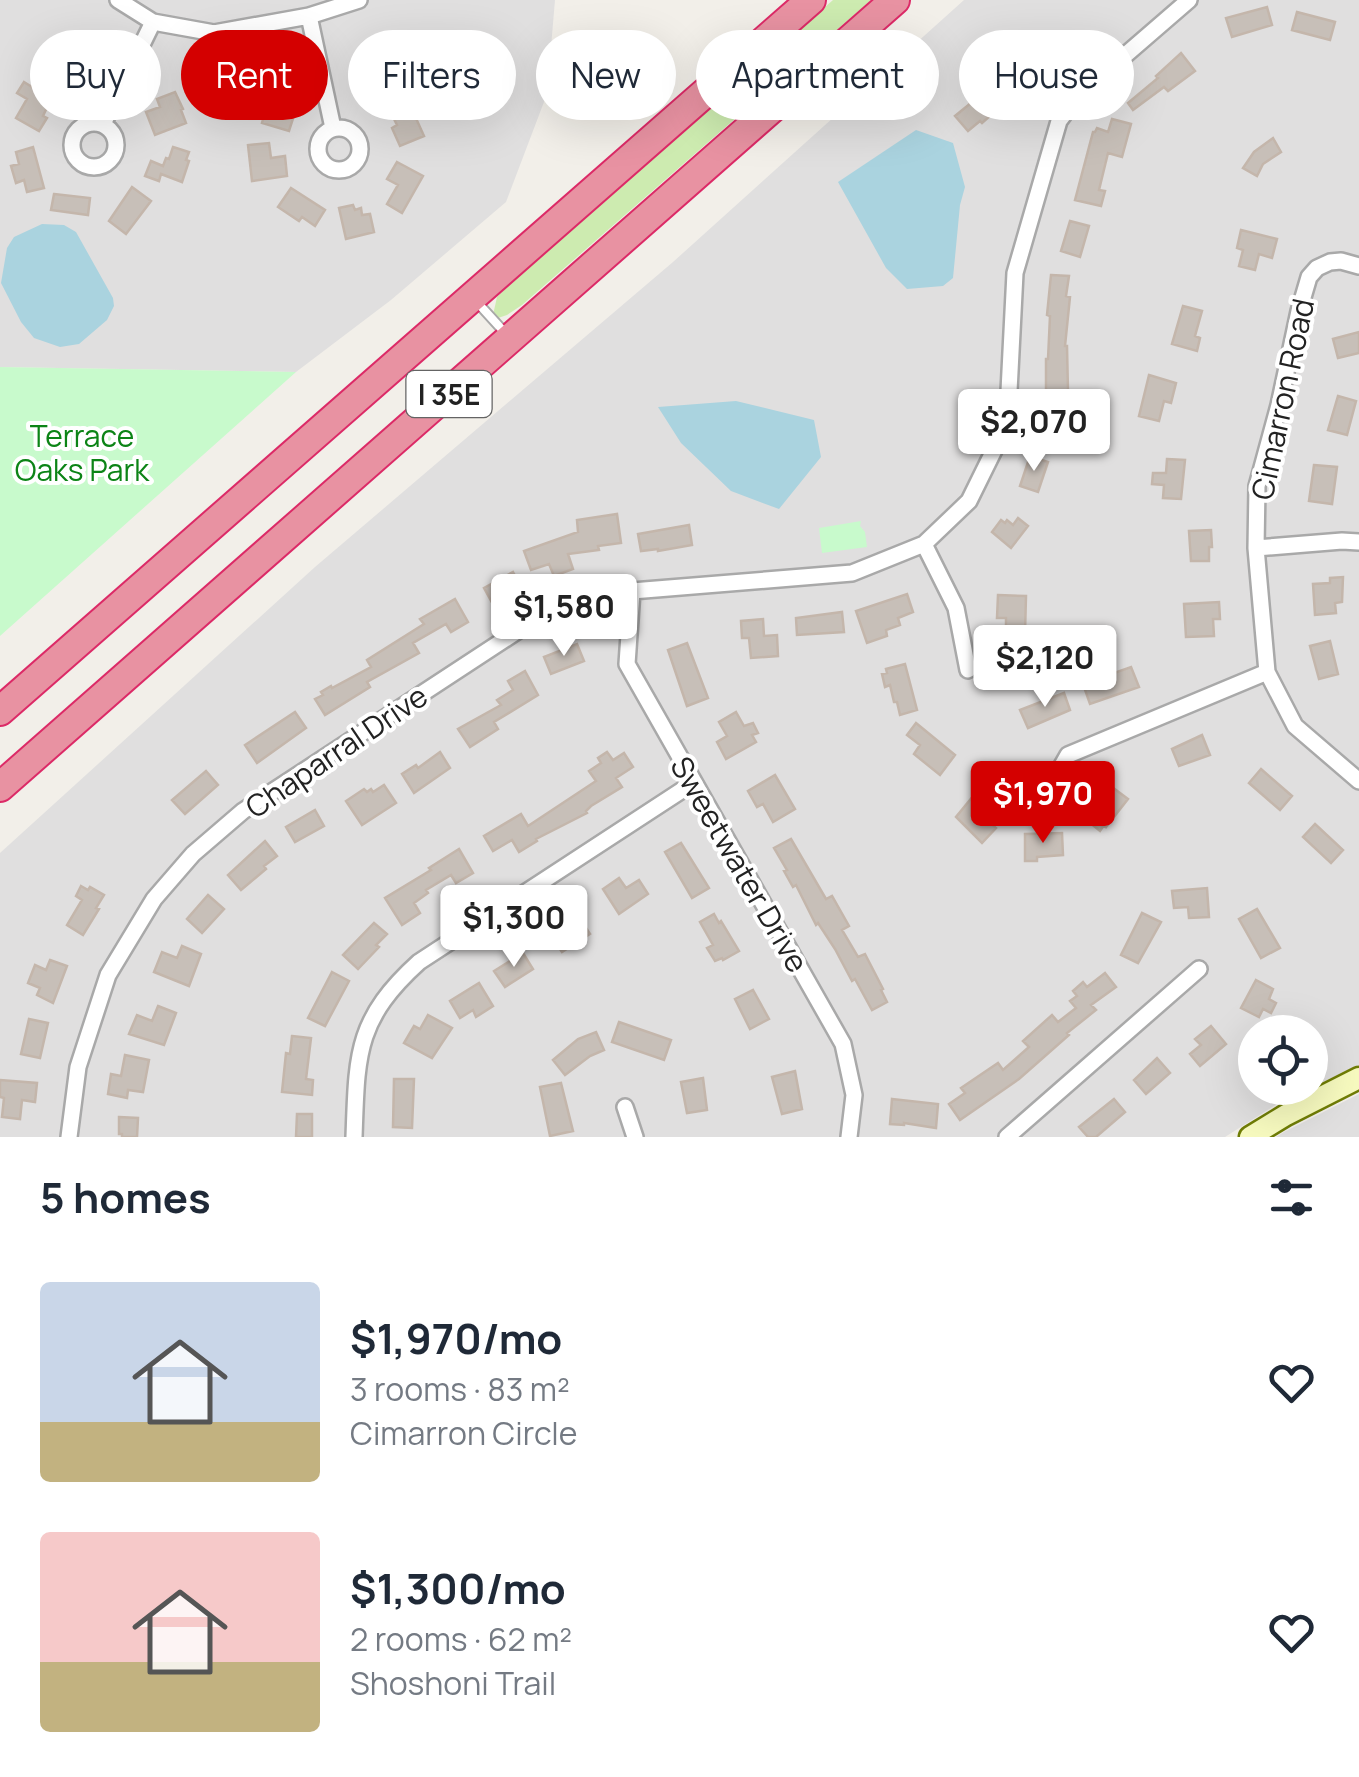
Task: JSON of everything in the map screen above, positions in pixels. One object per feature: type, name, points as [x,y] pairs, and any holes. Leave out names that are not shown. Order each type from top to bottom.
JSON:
[{"type":"highway","name":"I 35E","points":[[0,711],[811,0]]},
{"type":"highway","name":"I 35E","points":[[0,787],[895,0]]},
{"type":"street","points":[[118,0],[153,22],[214,33],[309,16],[359,0]]},
{"type":"street","name":"Chaparral Drive","points":[[69,1137],[78,1066],[108,974],[154,898],[193,854],[244,810],[519,630],[574,604],[632,591],[852,572],[924,544],[969,500],[1000,438],[1009,391],[1015,273],[1059,122],[1078,96],[1188,0]]},
{"type":"street","points":[[309,16],[333,128]]},
{"type":"street","points":[[103,124],[153,22]]},
{"type":"street","name":"Cimarron Road","points":[[1359,266],[1330,262],[1309,277],[1257,486],[1256,548],[1266,672],[1295,726],[1359,781]]},
{"type":"street","points":[[1256,548],[1359,542]]},
{"type":"street","points":[[924,544],[956,608],[968,670]]},
{"type":"street","name":"Sweetwater Drive","points":[[632,591],[627,664],[843,1044],[854,1094],[849,1137]]},
{"type":"street","points":[[1056,776],[1068,754],[1266,672]]},
{"type":"street","points":[[354,1137],[356,1072],[363,1038],[377,1007],[396,983],[419,962],[694,783]]},
{"type":"street","points":[[1007,1137],[1199,970]]},
{"type":"street","points":[[1250,1137],[1286,1114],[1359,1078]]},
{"type":"street","points":[[625,1108],[635,1137]]},
{"type":"lane","points":[[472,298],[511,340]]},
{"type":"shaded area","points":[[0,0],[555,0],[552,30],[536,30],[537,120],[506,202],[391,300],[296,372],[0,367]]},
{"type":"shaded area","points":[[964,0],[1359,0],[1359,1065],[1328,1080],[1328,1015],[1238,1015],[1238,1105],[1275,1105],[1225,1137],[0,1137],[0,853],[315,567],[673,262],[831,120],[939,120],[939,30],[931,30]]},
{"type":"shaded area","points":[[1359,1094],[1359,1137],[1276,1137],[1284,1132]]},
{"type":"green space","points":[[833,0],[871,0],[837,30],[799,30]]},
{"type":"green space","points":[[697,120],[734,120],[522,305],[498,318],[493,315],[497,297]]},
{"type":"green space","name":"Terrace Oaks Park","points":[[0,367],[296,372],[0,636]]},
{"type":"green space","points":[[861,521],[867,547],[822,553],[819,528]]},
{"type":"water","points":[[916,130],[953,143],[965,187],[953,278],[943,286],[907,289],[886,268],[838,182]]},
{"type":"water","points":[[42,224],[64,225],[76,232],[113,298],[114,306],[107,320],[79,344],[60,347],[34,338],[1,283],[7,248],[14,237]]},
{"type":"water","points":[[736,401],[814,420],[821,457],[779,509],[731,491],[681,443],[658,407]]},
{"type":"building","points":[[1267,7],[1272,25],[1232,37],[1226,18]]},
{"type":"building","points":[[1297,12],[1335,22],[1330,40],[1292,30]]},
{"type":"building","points":[[1181,53],[1195,71],[1134,109],[1134,98]]},
{"type":"building","points":[[24,82],[30,86],[30,120],[46,120],[39,131],[16,118],[27,99],[17,93]]},
{"type":"building","points":[[175,92],[181,105],[181,120],[186,123],[155,135],[149,120],[161,120],[161,97]]},
{"type":"building","points":[[959,113],[959,120],[985,120],[968,131],[955,116]]},
{"type":"building","points":[[263,120],[293,120],[289,131],[262,123]]},
{"type":"building","points":[[394,120],[417,120],[424,136],[400,146],[392,128],[397,125]]},
{"type":"building","points":[[1112,120],[1131,124],[1122,157],[1108,153],[1099,190],[1105,191],[1101,206],[1075,200],[1093,132],[1097,128],[1108,132]]},
{"type":"building","points":[[1273,138],[1281,152],[1263,164],[1257,176],[1243,168],[1254,152]]},
{"type":"building","points":[[269,143],[271,158],[285,156],[287,176],[252,181],[248,145]]},
{"type":"building","points":[[33,147],[44,188],[27,192],[24,180],[16,183],[11,166],[19,164],[16,152]]},
{"type":"building","points":[[173,147],[189,152],[182,182],[161,174],[159,181],[145,176],[151,161],[163,166]]},
{"type":"building","points":[[397,162],[423,176],[402,213],[387,204],[398,185],[387,179]]},
{"type":"building","points":[[132,187],[151,201],[126,234],[109,221]]},
{"type":"building","points":[[291,188],[325,210],[315,226],[278,207]]},
{"type":"building","points":[[54,194],[90,198],[88,215],[51,210]]},
{"type":"building","points":[[353,205],[355,210],[361,208],[362,215],[370,214],[374,232],[346,239],[339,208]]},
{"type":"building","points":[[1070,221],[1089,226],[1080,257],[1061,251]]},
{"type":"building","points":[[1241,230],[1277,239],[1272,258],[1259,254],[1255,270],[1239,266],[1243,250],[1237,248]]},
{"type":"building","points":[[1051,275],[1069,276],[1065,346],[1068,391],[1046,391]]},
{"type":"building","points":[[1183,306],[1202,311],[1195,336],[1200,338],[1197,351],[1172,344]]},
{"type":"building","points":[[1359,332],[1359,353],[1338,358],[1333,339]]},
{"type":"building","points":[[1149,375],[1176,383],[1171,403],[1164,401],[1159,421],[1139,416]]},
{"type":"building","points":[[1338,396],[1356,401],[1347,435],[1328,430]]},
{"type":"building","points":[[1030,456],[1048,462],[1038,492],[1020,486]]},
{"type":"building","points":[[1167,459],[1185,460],[1181,499],[1163,498],[1164,485],[1152,484],[1153,473],[1166,473]]},
{"type":"building","points":[[1314,465],[1337,467],[1332,504],[1309,501]]},
{"type":"building","points":[[617,514],[621,543],[568,554],[573,569],[554,576],[549,564],[531,570],[524,551],[578,532],[577,520]]},
{"type":"building","points":[[1018,518],[1028,526],[1011,548],[992,532],[1001,520],[1013,525]]},
{"type":"building","points":[[689,525],[692,545],[641,551],[638,534]]},
{"type":"building","points":[[1211,530],[1209,561],[1191,561],[1189,531]]},
{"type":"building","points":[[513,572],[523,590],[495,608],[484,588]]},
{"type":"building","points":[[1343,577],[1342,602],[1335,603],[1336,613],[1315,615],[1313,584]]},
{"type":"building","points":[[907,594],[913,612],[898,618],[900,625],[886,630],[887,636],[867,643],[856,611]]},
{"type":"building","points":[[998,595],[1026,596],[1025,634],[1006,633],[1006,618],[997,618]]},
{"type":"building","points":[[455,599],[468,622],[451,632],[446,624],[413,643],[419,653],[367,682],[370,687],[325,715],[315,699],[323,695],[321,692],[371,667],[367,660],[424,624],[420,619]]},
{"type":"building","points":[[1219,602],[1220,619],[1213,619],[1214,636],[1186,637],[1184,604]]},
{"type":"building","points":[[842,612],[844,632],[797,635],[796,618]]},
{"type":"building","points":[[763,619],[764,636],[777,635],[778,656],[751,658],[749,638],[742,638],[741,621]]},
{"type":"building","points":[[1330,641],[1338,674],[1319,679],[1310,646]]},
{"type":"building","points":[[687,643],[708,698],[687,706],[668,650]]},
{"type":"building","points":[[577,644],[584,661],[551,674],[544,657]]},
{"type":"building","points":[[905,664],[917,710],[900,715],[882,674]]},
{"type":"building","points":[[1131,667],[1139,687],[1090,704],[1083,684]]},
{"type":"building","points":[[525,671],[538,695],[494,722],[498,729],[470,747],[458,729],[501,705],[497,700],[513,690],[508,681]]},
{"type":"building","points":[[1064,693],[1070,710],[1028,728],[1020,710]]},
{"type":"building","points":[[295,712],[306,728],[257,763],[245,745]]},
{"type":"building","points":[[736,712],[744,726],[753,723],[758,733],[752,735],[756,742],[726,759],[717,742],[727,736],[719,722]]},
{"type":"building","points":[[916,723],[955,755],[940,775],[914,754],[920,745],[907,735]]},
{"type":"building","points":[[1202,735],[1210,755],[1179,766],[1172,749]]},
{"type":"building","points":[[440,752],[450,768],[414,793],[402,774]]},
{"type":"building","points":[[607,752],[613,760],[624,753],[633,767],[616,778],[622,787],[591,806],[587,813],[519,852],[512,840],[493,851],[484,836],[521,814],[528,826],[596,781],[589,771],[601,763],[598,758]]},
{"type":"building","points":[[1261,769],[1292,796],[1280,810],[1249,783]]},
{"type":"building","points":[[206,771],[218,785],[185,814],[172,800]]},
{"type":"building","points":[[775,775],[795,809],[773,822],[763,804],[757,807],[748,791]]},
{"type":"building","points":[[384,785],[396,803],[362,825],[346,801],[364,789],[373,792]]},
{"type":"building","points":[[987,786],[999,797],[982,815],[996,828],[982,843],[956,817],[978,790],[981,793]]},
{"type":"building","points":[[1112,787],[1128,799],[1100,831],[1089,822],[1090,816]]},
{"type":"building","points":[[315,810],[324,826],[295,842],[286,827]]},
{"type":"building","points":[[1315,824],[1343,850],[1331,863],[1303,837]]},
{"type":"building","points":[[1062,833],[1063,855],[1025,861],[1025,834]]},
{"type":"building","points":[[791,839],[826,899],[832,896],[849,926],[842,930],[858,957],[865,954],[883,989],[887,1002],[872,1010],[784,871],[787,870],[774,848]]},
{"type":"building","points":[[265,841],[277,856],[241,890],[228,875]]},
{"type":"building","points":[[681,843],[709,888],[692,898],[665,852]]},
{"type":"building","points":[[459,849],[473,873],[456,883],[451,875],[426,890],[428,893],[414,903],[420,913],[402,925],[385,898]]},
{"type":"building","points":[[619,878],[626,888],[639,880],[648,894],[619,914],[603,889]]},
{"type":"building","points":[[81,886],[104,895],[83,935],[67,925],[82,900],[76,896]]},
{"type":"building","points":[[1207,888],[1209,917],[1189,918],[1188,907],[1174,908],[1172,891]]},
{"type":"building","points":[[208,895],[224,909],[202,933],[187,919]]},
{"type":"building","points":[[1257,909],[1280,948],[1261,958],[1239,919]]},
{"type":"building","points":[[1142,913],[1161,922],[1138,963],[1121,955]]},
{"type":"building","points":[[714,914],[739,951],[715,961],[707,948],[713,945],[700,922]]},
{"type":"building","points":[[580,919],[590,934],[562,952],[552,937]]},
{"type":"building","points":[[374,923],[387,934],[358,969],[343,955]]},
{"type":"building","points":[[182,946],[201,954],[189,986],[154,972],[162,952],[177,958]]},
{"type":"building","points":[[523,953],[533,969],[505,987],[494,971]]},
{"type":"building","points":[[50,960],[67,966],[53,1003],[37,995],[40,988],[28,983],[35,965],[46,970]]},
{"type":"building","points":[[332,972],[349,981],[325,1026],[308,1018]]},
{"type":"building","points":[[1105,973],[1116,987],[1091,1005],[1096,1010],[1019,1079],[960,1120],[949,1104],[965,1093],[961,1088],[998,1063],[1003,1070],[1029,1047],[1023,1041],[1052,1015],[1058,1022],[1076,1008],[1070,1001],[1077,996],[1073,991],[1083,982],[1087,987]]},
{"type":"building","points":[[1256,980],[1273,989],[1269,999],[1276,1003],[1271,1013],[1263,1009],[1255,1015],[1241,1008]]},
{"type":"building","points":[[479,983],[493,1006],[476,1017],[473,1010],[460,1018],[450,1001]]},
{"type":"building","points":[[753,990],[769,1019],[750,1029],[735,999]]},
{"type":"building","points":[[158,1006],[176,1013],[164,1045],[129,1034],[137,1015],[152,1021]]},
{"type":"building","points":[[428,1015],[452,1028],[432,1058],[404,1043],[414,1026],[420,1029]]},
{"type":"building","points":[[29,1019],[48,1023],[40,1058],[21,1054]]},
{"type":"building","points":[[619,1022],[671,1040],[664,1060],[612,1042]]},
{"type":"building","points":[[1211,1026],[1226,1044],[1200,1066],[1190,1054],[1201,1045],[1195,1039]]},
{"type":"building","points":[[596,1032],[604,1050],[565,1075],[553,1060],[578,1039]]},
{"type":"building","points":[[292,1036],[311,1038],[306,1079],[313,1080],[312,1095],[282,1092]]},
{"type":"building","points":[[125,1055],[149,1060],[143,1092],[128,1090],[127,1098],[108,1094],[111,1074],[121,1076]]},
{"type":"building","points":[[1157,1058],[1170,1073],[1146,1094],[1134,1080]]},
{"type":"building","points":[[795,1071],[802,1109],[782,1114],[772,1077]]},
{"type":"building","points":[[703,1078],[707,1110],[687,1113],[681,1082]]},
{"type":"building","points":[[394,1079],[414,1079],[412,1128],[393,1127]]},
{"type":"building","points":[[0,1080],[37,1083],[35,1102],[22,1100],[20,1119],[2,1117],[4,1098],[0,1097]]},
{"type":"building","points":[[561,1083],[573,1131],[550,1136],[540,1087]]},
{"type":"building","points":[[892,1099],[938,1104],[936,1128],[890,1124]]},
{"type":"building","points":[[1114,1099],[1125,1112],[1096,1137],[1088,1137],[1079,1127]]},
{"type":"building","points":[[297,1114],[312,1114],[312,1137],[296,1137]]},
{"type":"building","points":[[119,1117],[138,1118],[137,1137],[119,1134]]}]
